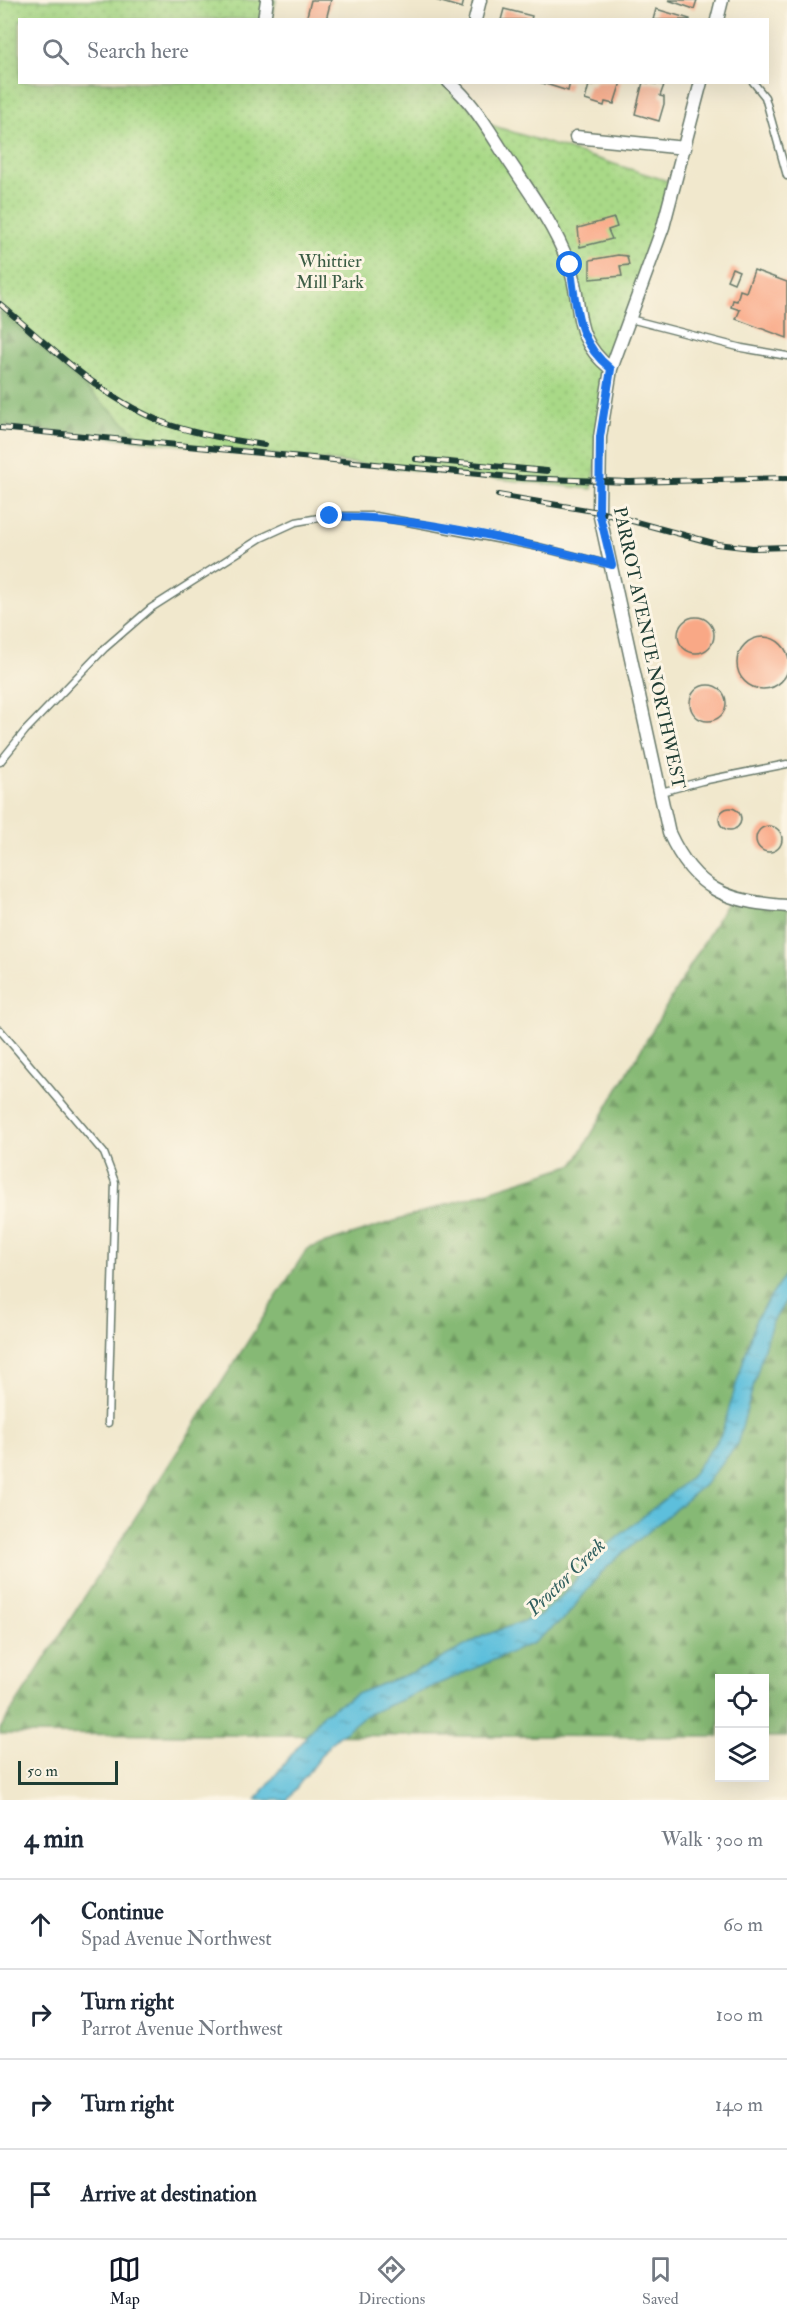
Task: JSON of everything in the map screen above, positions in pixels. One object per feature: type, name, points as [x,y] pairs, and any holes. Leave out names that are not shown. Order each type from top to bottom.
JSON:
[{"type":"street","points":[[264,18],[267,0]]},
{"type":"street","points":[[476,18],[480,0]]},
{"type":"street","points":[[718,18],[722,0]]},
{"type":"street","points":[[451,84],[472,105],[555,230],[570,265],[583,337],[595,356],[611,369]]},
{"type":"street","name":"PARROT AVENUE NORTHWEST","points":[[701,84],[685,148],[649,272],[629,318],[611,369],[600,437],[599,512],[669,833],[681,858],[699,880],[724,896],[742,901],[787,906]]},
{"type":"street","points":[[576,136],[685,148]]},
{"type":"lane","points":[[755,84],[765,97],[787,176]]},
{"type":"lane","points":[[629,318],[657,328],[787,356]]},
{"type":"lane","points":[[0,762],[25,731],[105,648],[151,608],[261,538],[296,522],[330,516],[376,516],[539,547],[612,565]]},
{"type":"lane","points":[[661,792],[702,780],[787,764]]},
{"type":"lane","points":[[0,1030],[104,1153],[115,1182],[108,1423]]},
{"type":"green space","name":"Whittier Mill Park","points":[[0,0],[276,0],[271,18],[18,18],[18,84],[449,84],[484,123],[674,183],[613,367],[592,489],[145,441],[0,311]]},
{"type":"green space","points":[[0,311],[145,441],[0,426]]},
{"type":"green space","points":[[731,896],[787,904],[787,1737],[769,1737],[769,1674],[715,1674],[715,1737],[0,1734],[0,1729],[307,1249],[574,1164]]},
{"type":"water","points":[[787,1272],[787,1299],[772,1323],[737,1445],[704,1485],[617,1558],[600,1574],[566,1617],[533,1643],[364,1716],[329,1745],[287,1800],[256,1800],[324,1713],[356,1694],[424,1668],[483,1636],[540,1615],[567,1591],[592,1558],[689,1479],[721,1435],[756,1319]]},
{"type":"building","points":[[311,0],[331,0],[326,18],[306,18]]},
{"type":"building","points":[[435,0],[464,0],[462,8]]},
{"type":"building","points":[[668,0],[697,0],[694,9]]},
{"type":"building","points":[[504,9],[532,16],[532,18],[502,18]]},
{"type":"building","points":[[656,9],[687,18],[654,18]]},
{"type":"building","points":[[545,84],[570,84],[568,91]]},
{"type":"building","points":[[594,84],[620,84],[614,104],[605,102],[604,106],[585,100],[589,85]]},
{"type":"building","points":[[642,84],[664,85],[660,96],[664,97],[664,104],[659,121],[635,114]]},
{"type":"building","points":[[614,218],[617,227],[608,230],[612,239],[580,247],[578,228]]},
{"type":"building","points":[[618,255],[627,256],[629,265],[620,266],[622,276],[590,279],[590,260]]},
{"type":"building","points":[[732,268],[739,271],[734,283],[727,280]]},
{"type":"building","points":[[754,270],[787,282],[787,338],[736,319],[740,310],[731,307],[733,300],[737,301],[740,290],[746,292]]},
{"type":"building","points":[[696,617],[709,622],[714,635],[709,648],[696,653],[683,648],[678,635],[683,622]]},
{"type":"building","points":[[763,637],[773,639],[787,653],[787,673],[773,687],[763,689],[753,687],[739,673],[737,663],[739,653],[753,639]]},
{"type":"building","points":[[708,685],[721,690],[726,703],[721,716],[708,721],[695,716],[690,703],[695,690]]},
{"type":"building","points":[[730,808],[738,811],[741,819],[738,827],[730,830],[722,827],[719,819],[722,811]]},
{"type":"building","points":[[769,826],[778,830],[782,839],[778,848],[769,852],[760,848],[756,839],[760,830]]},
{"type":"railway","points":[[0,304],[101,388],[146,415],[193,432],[264,445]]},
{"type":"railway","points":[[0,428],[521,478],[629,482],[787,478]]},
{"type":"railway","points":[[416,459],[547,471]]},
{"type":"railway","points":[[498,495],[599,512],[717,544],[752,548],[787,547]]},
{"type":"route","points":[[330,516],[376,516],[539,547],[612,565],[599,512],[600,437],[611,369],[595,356],[583,337],[570,265]]},
{"type":"water label","name":"Proctor Creek","points":[[566,1577]]}]
